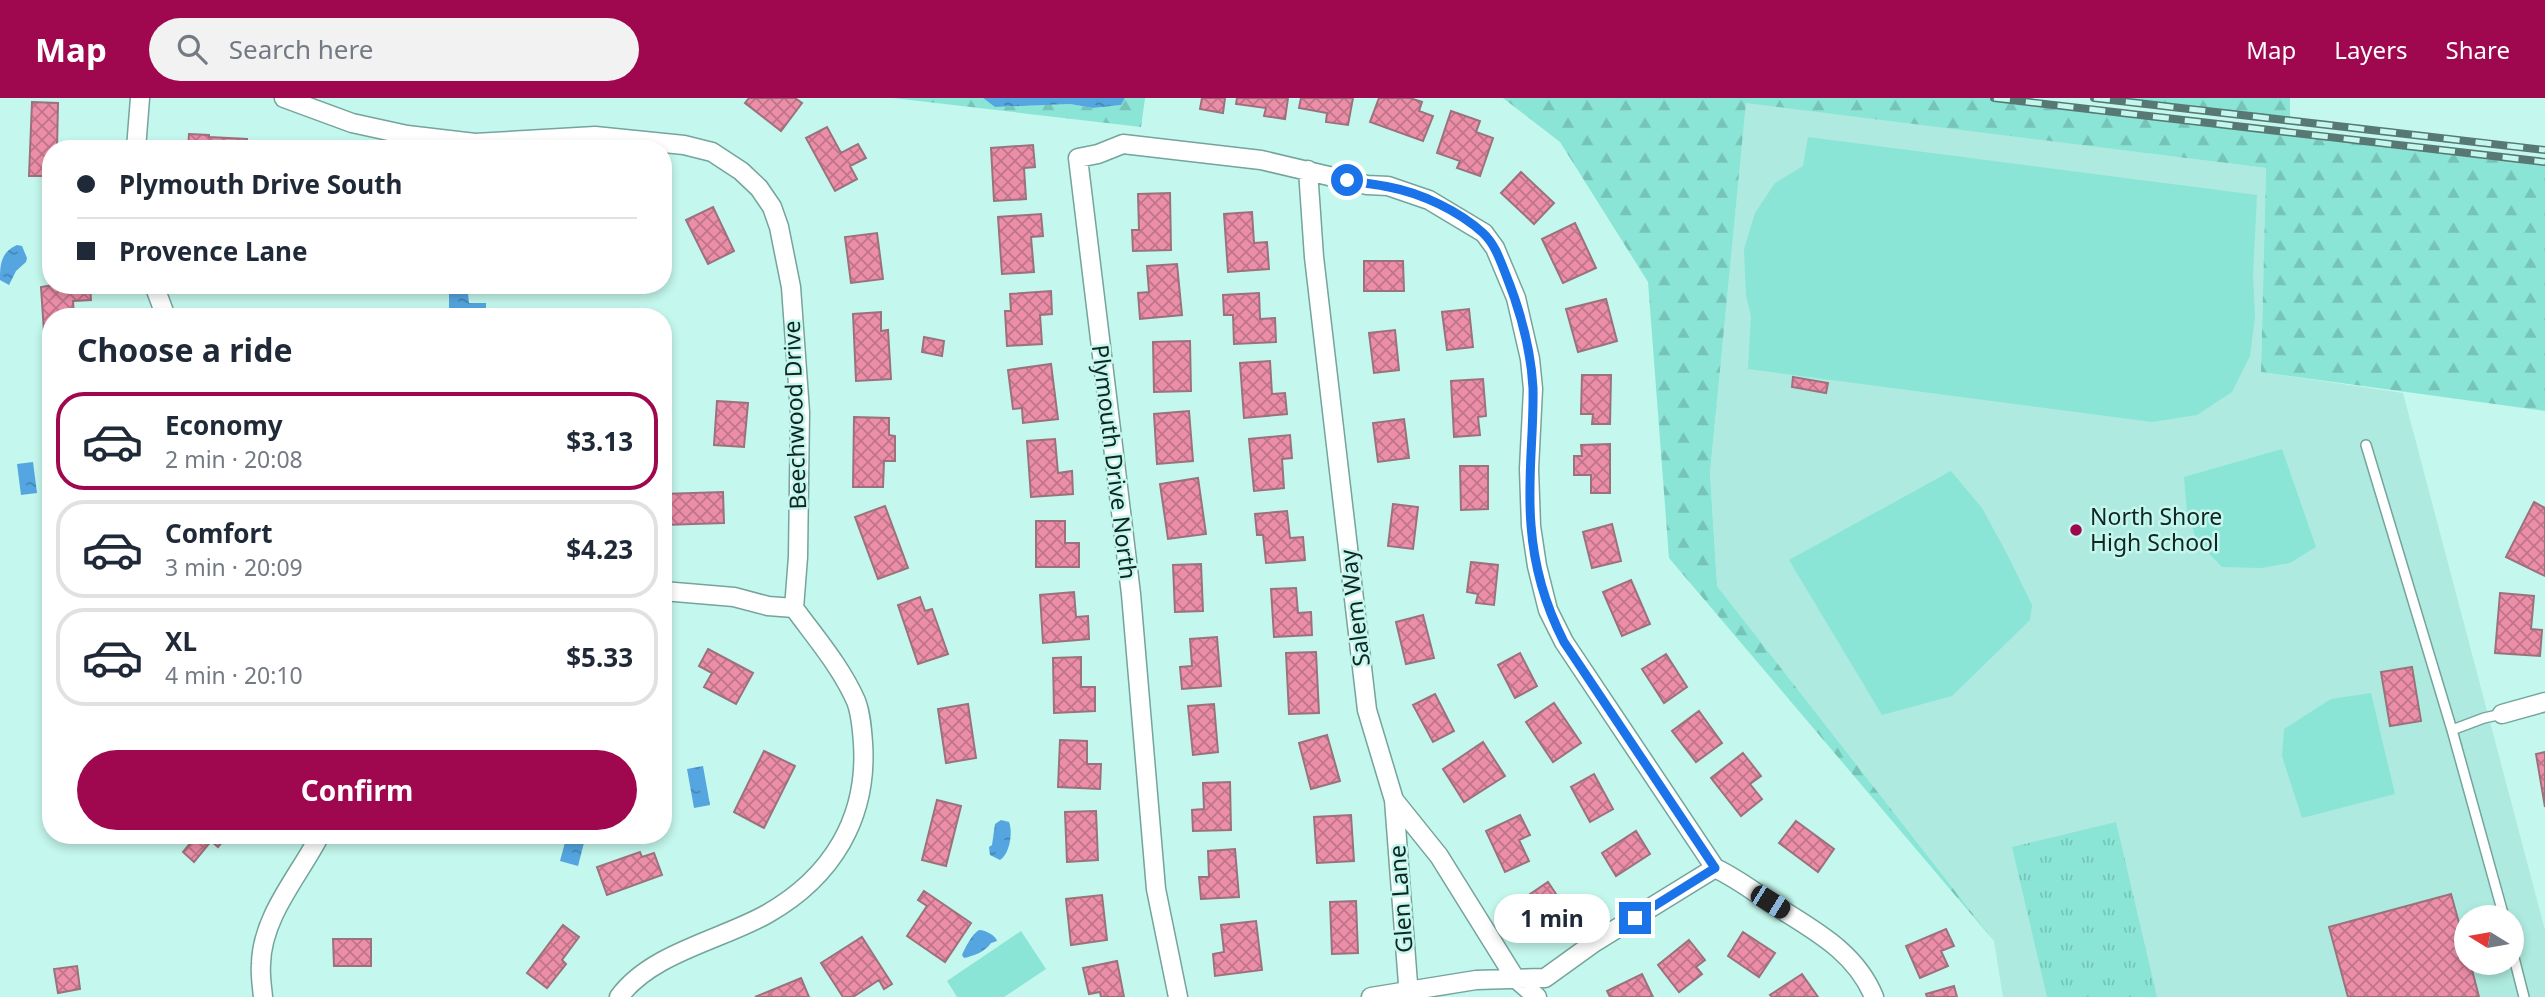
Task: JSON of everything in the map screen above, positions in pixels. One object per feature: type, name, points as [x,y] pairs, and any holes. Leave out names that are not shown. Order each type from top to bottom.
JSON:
[{"type":"street","points":[[137,140],[140,98]]},
{"type":"street","name":"Beechwood Drive","points":[[284,98],[352,122],[407,135],[450,140]]},
{"type":"street","name":"Beechwood Drive","points":[[526,140],[595,136],[635,140]]},
{"type":"street","name":"Beechwood Drive","points":[[672,144],[712,152],[741,171],[759,188],[772,207],[779,226],[791,287],[800,412],[798,557],[794,608]]},
{"type":"street","name":"Plymouth Drive North","points":[[1178,997],[1156,889],[1130,594],[1078,158],[1123,145],[1261,160],[1308,170]]},
{"type":"street","points":[[1308,170],[1367,185],[1388,186],[1429,200],[1484,233],[1495,248],[1516,299],[1530,359],[1533,389],[1529,469],[1531,526],[1536,566],[1548,610],[1564,642],[1715,868],[1741,881],[1846,953],[1868,982],[1874,997]]},
{"type":"street","name":"Salem Way","points":[[1308,170],[1314,257],[1367,709],[1394,800],[1439,856],[1515,978],[1537,997]]},
{"type":"street","points":[[620,997],[627,986],[665,960],[767,915],[801,891],[833,857],[846,838],[857,813],[865,764],[857,703],[839,670],[794,608],[768,606],[734,597],[672,592]]},
{"type":"street","points":[[2502,714],[2545,702]]},
{"type":"street","name":"Glen Lane","points":[[1394,800],[1409,995]]},
{"type":"street","points":[[263,997],[260,963],[267,931],[315,844]]},
{"type":"street","points":[[1371,997],[1409,995],[1476,980],[1545,978],[1595,942],[1715,868]]},
{"type":"lane","points":[[2366,445],[2452,730],[2501,905]]},
{"type":"lane","points":[[2452,730],[2502,714]]},
{"type":"lane","points":[[2518,975],[2524,997]]},
{"type":"shaded area","name":"North Shore High School","points":[[1746,102],[2266,168],[2261,372],[2403,393],[2545,930],[2545,997],[2003,997],[1994,941],[1717,586],[1710,473]]},
{"type":"green space","points":[[893,98],[983,98],[995,107],[1070,104],[1093,108],[1121,105],[1125,98],[1145,98],[1141,127]]},
{"type":"green space","points":[[1503,98],[1994,98],[2545,162],[2545,411],[2261,372],[2266,168],[1746,103],[1710,473],[1717,586],[1994,941],[1669,558],[1648,282],[1560,142]]},
{"type":"green space","points":[[2102,98],[2290,98],[2290,121]]},
{"type":"green space","points":[[1808,137],[2257,195],[2253,275],[2255,316],[2250,356],[2232,392],[2197,415],[2152,422],[1748,369],[1751,316],[1746,295],[1744,249],[1755,213],[1775,183],[1803,166]]},
{"type":"green space","points":[[2282,449],[2316,547],[2290,563],[2261,568],[2222,567],[2197,541],[2187,513],[2184,477]]},
{"type":"green space","points":[[1951,471],[1982,508],[2007,554],[2032,605],[2030,620],[1952,696],[1882,715],[1789,560]]},
{"type":"green space","points":[[2371,693],[2395,794],[2302,818],[2282,756],[2284,729],[2331,699]]},
{"type":"green space","points":[[2116,822],[2157,997],[2047,997],[2012,847]]},
{"type":"green space","points":[[1021,931],[1046,969],[1004,997],[957,997],[947,981]]},
{"type":"water","points":[[983,98],[1125,98],[1121,105],[1093,108],[1070,104],[995,107]]},
{"type":"water","points":[[17,245],[22,246],[27,258],[9,285],[0,280],[1,264],[8,251]]},
{"type":"water","points":[[449,294],[468,294],[469,303],[486,303],[486,308],[449,308]]},
{"type":"water","points":[[33,462],[37,493],[21,495],[17,464]]},
{"type":"water","points":[[703,766],[710,805],[694,808],[687,769]]},
{"type":"water","points":[[1001,820],[1009,822],[1011,831],[1008,848],[1000,860],[990,855],[989,847],[992,845],[995,824]]},
{"type":"water","points":[[565,844],[584,844],[578,866],[560,861]]},
{"type":"water","points":[[979,930],[995,937],[997,941],[979,953],[964,958],[962,955],[967,945]]},
{"type":"building","points":[[749,98],[795,98],[802,103],[781,131],[745,103]]},
{"type":"building","points":[[1202,98],[1225,98],[1223,113],[1200,109]]},
{"type":"building","points":[[1237,98],[1288,98],[1285,119],[1264,116],[1266,108],[1236,104]]},
{"type":"building","points":[[1301,98],[1353,98],[1348,125],[1326,122],[1327,113],[1299,108]]},
{"type":"building","points":[[1379,98],[1410,98],[1422,102],[1419,111],[1433,116],[1423,141],[1370,122]]},
{"type":"building","points":[[32,102],[58,103],[57,140],[42,140],[42,176],[29,176]]},
{"type":"building","points":[[1451,111],[1480,121],[1476,132],[1493,138],[1480,176],[1457,168],[1460,161],[1437,153]]},
{"type":"building","points":[[827,127],[841,153],[858,144],[866,158],[850,166],[857,179],[835,191],[806,138]]},
{"type":"building","points":[[189,134],[247,139],[247,140],[189,140]]},
{"type":"building","points":[[1033,145],[1035,167],[1024,168],[1026,199],[994,201],[991,148]]},
{"type":"building","points":[[1521,172],[1554,203],[1534,224],[1501,193]]},
{"type":"building","points":[[1170,193],[1171,250],[1133,251],[1132,230],[1139,230],[1138,194]]},
{"type":"building","points":[[713,207],[734,251],[708,264],[686,220]]},
{"type":"building","points":[[1252,212],[1254,243],[1267,242],[1269,269],[1228,272],[1224,214]]},
{"type":"building","points":[[1041,214],[1043,236],[1031,237],[1034,272],[1002,274],[998,217]]},
{"type":"building","points":[[1575,223],[1596,268],[1563,283],[1542,239]]},
{"type":"building","points":[[877,233],[883,279],[851,283],[845,237]]},
{"type":"building","points":[[1364,261],[1403,261],[1404,291],[1364,291]]},
{"type":"building","points":[[1177,264],[1182,315],[1140,319],[1138,293],[1149,292],[1147,266]]},
{"type":"building","points":[[41,287],[42,294],[91,294],[91,300],[73,301],[73,308],[42,308]]},
{"type":"building","points":[[1051,291],[1052,314],[1040,315],[1042,344],[1007,346],[1005,311],[1011,311],[1010,294]]},
{"type":"building","points":[[1259,293],[1260,319],[1275,318],[1276,342],[1234,344],[1233,315],[1224,315],[1223,295]]},
{"type":"building","points":[[1606,299],[1617,341],[1578,352],[1566,309]]},
{"type":"building","points":[[1469,309],[1473,347],[1447,350],[1442,312]]},
{"type":"building","points":[[881,312],[881,331],[888,330],[891,379],[856,381],[853,314]]},
{"type":"building","points":[[1395,330],[1399,370],[1374,373],[1369,333]]},
{"type":"building","points":[[924,337],[944,341],[942,356],[922,352]]},
{"type":"building","points":[[1190,341],[1191,391],[1154,392],[1153,342]]},
{"type":"building","points":[[1270,361],[1272,394],[1285,393],[1287,414],[1244,418],[1240,363]]},
{"type":"building","points":[[1051,364],[1058,419],[1023,423],[1022,408],[1013,409],[1008,370]]},
{"type":"building","points":[[1582,375],[1611,375],[1610,424],[1592,424],[1593,414],[1581,414]]},
{"type":"building","points":[[1793,377],[1828,383],[1826,393],[1792,387]]},
{"type":"building","points":[[1483,379],[1486,416],[1478,417],[1480,435],[1454,437],[1451,381]]},
{"type":"building","points":[[717,401],[748,403],[744,447],[714,445]]},
{"type":"building","points":[[1189,411],[1193,461],[1157,464],[1154,414]]},
{"type":"building","points":[[854,417],[889,418],[889,435],[895,436],[895,461],[884,461],[883,487],[853,487]]},
{"type":"building","points":[[1404,419],[1409,458],[1378,462],[1373,423]]},
{"type":"building","points":[[1290,435],[1292,458],[1282,459],[1284,488],[1254,491],[1249,439]]},
{"type":"building","points":[[1055,439],[1058,473],[1072,471],[1073,494],[1031,497],[1027,441]]},
{"type":"building","points":[[1610,444],[1610,493],[1591,493],[1591,475],[1574,475],[1574,456],[1582,456],[1581,445]]},
{"type":"building","points":[[1460,466],[1488,466],[1488,509],[1461,510]]},
{"type":"building","points":[[1198,478],[1206,534],[1168,539],[1160,484]]},
{"type":"building","points":[[723,492],[724,523],[672,525],[672,494]]},
{"type":"building","points":[[2534,502],[2545,508],[2545,576],[2506,557]]},
{"type":"building","points":[[1393,504],[1418,507],[1413,549],[1388,546]]},
{"type":"building","points":[[885,506],[908,568],[878,579],[855,517]]},
{"type":"building","points":[[1287,511],[1290,538],[1303,537],[1305,560],[1266,563],[1263,535],[1257,535],[1255,514]]},
{"type":"building","points":[[1036,521],[1065,521],[1065,543],[1079,543],[1079,567],[1036,567]]},
{"type":"building","points":[[1612,524],[1621,561],[1592,568],[1583,532]]},
{"type":"building","points":[[1471,562],[1498,565],[1494,605],[1476,603],[1478,594],[1467,592]]},
{"type":"building","points":[[1201,564],[1203,611],[1175,612],[1173,565]]},
{"type":"building","points":[[1631,580],[1650,624],[1622,636],[1603,592]]},
{"type":"building","points":[[1296,588],[1298,613],[1311,612],[1312,635],[1274,637],[1271,589]]},
{"type":"building","points":[[1074,592],[1076,617],[1088,616],[1089,639],[1043,643],[1040,595]]},
{"type":"building","points":[[2500,593],[2534,596],[2531,629],[2542,630],[2540,656],[2495,653]]},
{"type":"building","points":[[920,597],[925,611],[932,609],[948,654],[918,664],[898,605]]},
{"type":"building","points":[[1423,615],[1434,658],[1406,664],[1396,622]]},
{"type":"building","points":[[1217,637],[1221,686],[1182,689],[1180,667],[1192,666],[1190,639]]},
{"type":"building","points":[[708,649],[753,673],[736,704],[704,687],[712,673],[699,666]]},
{"type":"building","points":[[1316,652],[1319,713],[1289,714],[1286,653]]},
{"type":"building","points":[[1520,653],[1537,686],[1515,698],[1498,665]]},
{"type":"building","points":[[1666,654],[1687,687],[1664,703],[1642,669]]},
{"type":"building","points":[[1081,657],[1081,687],[1095,687],[1095,711],[1054,713],[1053,658]]},
{"type":"building","points":[[2412,667],[2421,721],[2390,726],[2381,672]]},
{"type":"building","points":[[1435,694],[1454,731],[1433,742],[1413,705]]},
{"type":"building","points":[[1554,703],[1581,743],[1553,762],[1526,722]]},
{"type":"building","points":[[968,704],[976,758],[946,763],[938,709]]},
{"type":"building","points":[[1214,704],[1218,752],[1193,755],[1188,706]]},
{"type":"building","points":[[1699,711],[1722,743],[1696,762],[1672,731]]},
{"type":"building","points":[[1327,735],[1340,781],[1311,789],[1299,743]]},
{"type":"building","points":[[1060,740],[1087,741],[1087,764],[1101,764],[1100,789],[1058,787]]},
{"type":"building","points":[[1483,742],[1505,776],[1464,802],[1443,769]]},
{"type":"building","points":[[764,751],[795,766],[764,828],[734,812]]},
{"type":"building","points":[[2545,752],[2545,807],[2536,754]]},
{"type":"building","points":[[1743,753],[1761,776],[1750,784],[1762,799],[1741,816],[1711,778]]},
{"type":"building","points":[[1594,774],[1613,809],[1590,822],[1571,787]]},
{"type":"building","points":[[1230,782],[1231,830],[1193,831],[1192,810],[1204,809],[1203,783]]},
{"type":"building","points":[[937,800],[961,806],[946,866],[922,860]]},
{"type":"building","points":[[1096,811],[1098,860],[1067,862],[1065,812]]},
{"type":"building","points":[[1351,815],[1354,861],[1317,863],[1314,817]]},
{"type":"building","points":[[1520,815],[1530,835],[1519,840],[1529,861],[1505,872],[1486,831]]},
{"type":"building","points":[[1796,821],[1834,849],[1818,872],[1779,843]]},
{"type":"building","points":[[1636,831],[1650,854],[1616,876],[1602,853]]},
{"type":"building","points":[[190,844],[209,844],[194,862],[183,852]]},
{"type":"building","points":[[1235,849],[1239,897],[1201,899],[1199,877],[1209,877],[1208,851]]},
{"type":"building","points":[[640,852],[642,857],[654,853],[662,875],[607,895],[597,867]]},
{"type":"building","points":[[1548,882],[1566,909],[1535,929],[1517,903]]},
{"type":"building","points":[[924,891],[971,923],[945,962],[907,936],[927,906],[918,900]]},
{"type":"building","points":[[2451,894],[2454,905],[2454,975],[2473,975],[2479,997],[2348,997],[2329,927]]},
{"type":"building","points":[[1102,895],[1107,940],[1071,945],[1066,899]]},
{"type":"building","points":[[1356,901],[1358,953],[1332,954],[1330,902]]},
{"type":"building","points":[[1256,921],[1262,970],[1215,976],[1213,954],[1224,952],[1221,925]]},
{"type":"building","points":[[563,925],[579,937],[562,960],[566,964],[547,988],[527,973]]},
{"type":"building","points":[[1946,929],[1954,946],[1941,951],[1948,966],[1920,978],[1906,946]]},
{"type":"building","points":[[1743,932],[1775,953],[1759,977],[1728,956]]},
{"type":"building","points":[[862,937],[892,984],[884,989],[879,980],[853,997],[843,997],[821,963]]},
{"type":"building","points":[[333,939],[371,939],[371,966],[334,966]]},
{"type":"building","points":[[1689,940],[1705,960],[1696,967],[1702,974],[1679,992],[1658,965]]},
{"type":"building","points":[[1117,961],[1124,997],[1101,997],[1100,992],[1089,994],[1083,968]]},
{"type":"building","points":[[77,966],[80,989],[58,993],[54,969]]},
{"type":"building","points":[[1642,974],[1653,997],[1610,997],[1607,991]]},
{"type":"building","points":[[1802,974],[1818,997],[1770,995]]},
{"type":"building","points":[[801,978],[809,997],[755,997]]},
{"type":"building","points":[[1954,986],[1957,997],[1927,997],[1926,994]]},
{"type":"railway","points":[[1994,98],[2545,162]]},
{"type":"railway","points":[[2094,98],[2545,150]]},
{"type":"place","name":"North Shore High School","points":[[2076,530]]},
{"type":"route","points":[[1347,180],[1388,186],[1429,200],[1484,233],[1495,248],[1516,299],[1530,359],[1533,389],[1529,469],[1531,526],[1536,566],[1548,610],[1564,642],[1715,868],[1635,918]]}]
